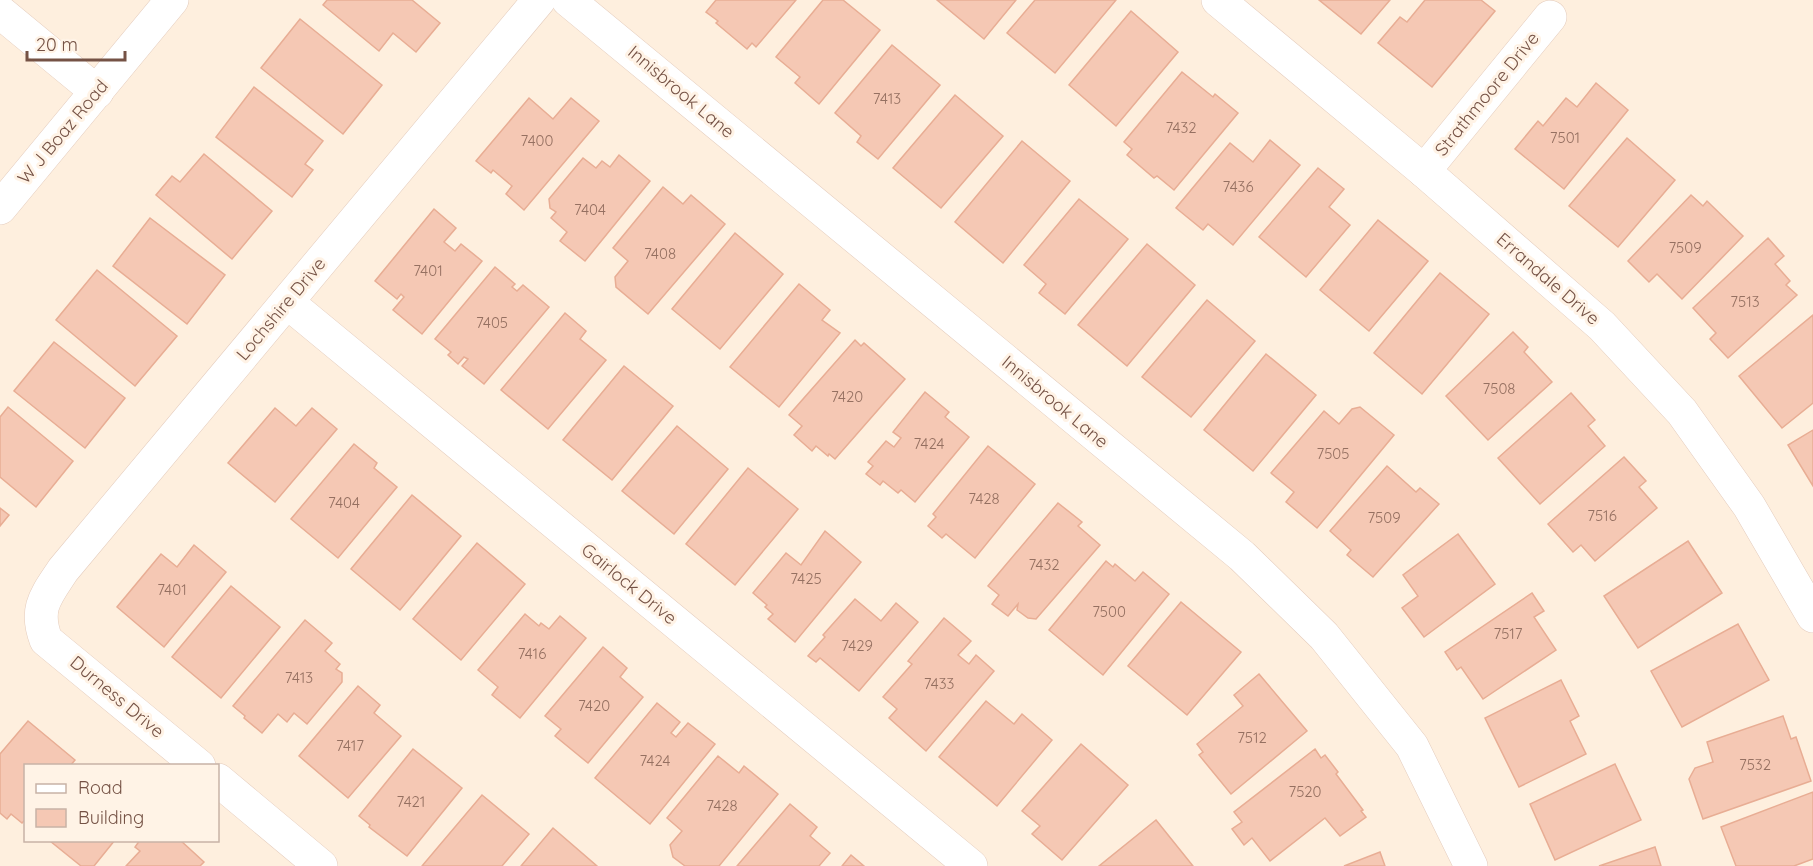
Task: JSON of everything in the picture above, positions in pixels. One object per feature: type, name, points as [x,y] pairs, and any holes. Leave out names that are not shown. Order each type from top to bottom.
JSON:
[{"type":"street","name":"W J Boaz Road","points":[[0,208],[172,0]]},
{"type":"street","name":"Lochshire Drive","points":[[41,626],[43,602],[63,570],[539,0]]},
{"type":"street","name":"Innisbrook Lane","points":[[568,0],[1242,556],[1324,636],[1412,746],[1471,866]]},
{"type":"street","name":"Errandale Drive","points":[[1218,0],[1424,171],[1602,326],[1682,412],[1749,506],[1813,616]]},
{"type":"street","points":[[0,12],[97,92]]},
{"type":"street","name":"Strathmoore Drive","points":[[1424,171],[1550,17]]},
{"type":"street","name":"Gairlock Drive","points":[[286,302],[971,866]]},
{"type":"street","name":"Durness Drive","points":[[41,626],[46,640],[199,764]]},
{"type":"street","points":[[219,781],[321,866]]},
{"type":"building","points":[[327,0],[412,0],[440,23],[416,52],[393,33],[379,51],[323,5]]},
{"type":"building","points":[[716,0],[796,0],[756,47],[752,43],[747,49],[706,12]]},
{"type":"building","points":[[823,0],[843,0],[880,30],[819,104],[795,83],[800,77],[776,57]]},
{"type":"building","points":[[937,0],[1016,0],[984,39]]},
{"type":"building","points":[[1035,0],[1116,0],[1055,73],[1007,33]]},
{"type":"building","points":[[1319,0],[1390,0],[1361,34]]},
{"type":"building","points":[[1425,0],[1481,0],[1495,11],[1432,87],[1378,43],[1400,17],[1407,22]]},
{"type":"building","points":[[1131,11],[1178,52],[1116,126],[1069,85]]},
{"type":"building","points":[[300,19],[382,85],[343,134],[261,68]]},
{"type":"building","points":[[892,45],[940,85],[878,159],[857,142],[861,136],[835,113]]},
{"type":"building","points":[[1182,72],[1213,97],[1215,94],[1238,113],[1174,190],[1157,176],[1154,178],[1127,155],[1132,149],[1124,142]]},
{"type":"building","points":[[1596,83],[1628,110],[1564,189],[1515,149],[1538,121],[1543,126],[1566,98],[1577,107]]},
{"type":"building","points":[[254,87],[323,141],[305,164],[313,170],[292,197],[216,137]]},
{"type":"building","points":[[955,95],[1003,136],[941,208],[893,168]]},
{"type":"building","points":[[529,98],[553,119],[571,98],[599,121],[524,210],[506,194],[512,186],[493,170],[491,173],[476,161]]},
{"type":"building","points":[[1627,138],[1675,180],[1618,247],[1569,206]]},
{"type":"building","points":[[1270,140],[1300,165],[1233,245],[1208,224],[1203,230],[1176,208],[1230,143],[1253,162]]},
{"type":"building","points":[[1022,141],[1070,181],[1003,263],[955,222]]},
{"type":"building","points":[[204,154],[272,211],[232,259],[156,195],[172,176],[180,182]]},
{"type":"building","points":[[619,155],[650,181],[585,261],[560,241],[567,232],[551,218],[556,212],[550,208],[549,199],[583,158],[596,168],[602,161],[610,167]]},
{"type":"building","points":[[1318,168],[1344,189],[1329,207],[1350,225],[1306,277],[1259,237]]},
{"type":"building","points":[[663,187],[683,204],[691,195],[725,224],[648,314],[616,287],[615,277],[628,261],[613,248]]},
{"type":"building","points":[[1691,195],[1703,206],[1707,201],[1743,236],[1682,299],[1657,274],[1649,282],[1628,261]]},
{"type":"building","points":[[1079,199],[1128,239],[1065,314],[1039,293],[1046,284],[1024,265]]},
{"type":"building","points":[[434,209],[456,228],[444,242],[455,251],[461,244],[482,261],[422,334],[393,310],[404,297],[401,294],[397,299],[375,281]]},
{"type":"building","points":[[150,218],[225,275],[187,324],[113,266]]},
{"type":"building","points":[[1378,220],[1428,261],[1369,331],[1320,290]]},
{"type":"building","points":[[735,233],[783,274],[720,349],[672,309]]},
{"type":"building","points":[[1768,238],[1784,256],[1775,264],[1790,281],[1786,285],[1797,295],[1728,358],[1710,339],[1716,333],[1693,308]]},
{"type":"building","points":[[1147,244],[1195,285],[1127,366],[1078,325]]},
{"type":"building","points":[[495,267],[515,284],[512,287],[517,291],[523,285],[549,307],[484,384],[462,366],[468,359],[464,357],[458,364],[448,355],[451,352],[435,339]]},
{"type":"building","points":[[97,270],[177,336],[135,386],[56,320]]},
{"type":"building","points":[[1440,273],[1489,314],[1422,394],[1374,353]]},
{"type":"building","points":[[799,284],[830,310],[822,320],[840,333],[779,407],[730,367]]},
{"type":"building","points":[[1207,300],[1255,341],[1191,417],[1142,377]]},
{"type":"building","points":[[565,313],[586,331],[580,339],[606,360],[548,429],[501,390]]},
{"type":"building","points":[[1813,315],[1813,403],[1782,428],[1739,376]]},
{"type":"building","points":[[1513,332],[1528,347],[1524,352],[1552,382],[1488,440],[1446,396]]},
{"type":"building","points":[[855,340],[861,346],[864,343],[905,379],[835,459],[816,446],[812,451],[794,435],[802,426],[789,415]]},
{"type":"building","points":[[54,342],[125,398],[85,448],[14,391]]},
{"type":"building","points":[[1266,354],[1316,395],[1253,471],[1204,430]]},
{"type":"building","points":[[624,366],[673,406],[612,480],[563,440]]},
{"type":"building","points":[[925,392],[949,412],[945,417],[969,437],[915,502],[901,490],[898,493],[883,481],[880,485],[866,474],[873,466],[868,462],[886,441],[894,447],[901,438],[893,432]]},
{"type":"building","points":[[1571,393],[1595,420],[1588,426],[1605,446],[1540,504],[1498,458]]},
{"type":"building","points":[[8,407],[73,461],[36,507],[0,477],[0,417]]},
{"type":"building","points":[[1360,407],[1394,435],[1317,528],[1286,502],[1294,492],[1271,473],[1324,411],[1339,424],[1352,409]]},
{"type":"building","points":[[275,408],[296,426],[312,408],[337,429],[275,502],[228,463]]},
{"type":"building","points":[[677,426],[728,469],[674,534],[622,491]]},
{"type":"building","points":[[1813,430],[1813,486],[1788,445]]},
{"type":"building","points":[[354,444],[377,463],[374,468],[397,487],[338,558],[291,519]]},
{"type":"building","points":[[988,446],[1035,484],[975,558],[946,534],[942,538],[928,526],[936,517],[933,514]]},
{"type":"building","points":[[1624,457],[1646,481],[1639,487],[1657,508],[1595,561],[1581,545],[1573,552],[1548,524]]},
{"type":"building","points":[[1387,466],[1416,492],[1420,488],[1439,504],[1373,577],[1347,555],[1351,550],[1330,531]]},
{"type":"building","points":[[748,468],[798,509],[735,585],[686,544]]},
{"type":"building","points":[[412,495],[461,536],[400,610],[351,569]]},
{"type":"building","points":[[1058,503],[1082,522],[1078,526],[1100,545],[1036,619],[1028,618],[1017,610],[1018,604],[1008,616],[992,604],[999,595],[988,586]]},
{"type":"building","points":[[0,508],[9,515],[0,526]]},
{"type":"building","points":[[825,531],[861,562],[795,642],[768,619],[773,614],[765,607],[767,605],[753,593],[786,553],[801,565]]},
{"type":"building","points":[[1458,534],[1495,584],[1424,637],[1402,608],[1418,596],[1403,575]]},
{"type":"building","points":[[1688,541],[1722,593],[1638,648],[1604,596]]},
{"type":"building","points":[[477,543],[525,584],[461,660],[413,619]]},
{"type":"building","points":[[194,545],[226,572],[164,647],[117,607],[161,554],[177,567]]},
{"type":"building","points":[[1106,561],[1113,567],[1115,564],[1135,581],[1143,572],[1169,594],[1103,675],[1049,630]]},
{"type":"building","points":[[231,586],[280,627],[221,698],[172,657]]},
{"type":"building","points":[[1532,593],[1544,611],[1534,617],[1556,650],[1483,699],[1461,667],[1457,670],[1445,652]]},
{"type":"building","points":[[855,599],[881,621],[896,603],[918,622],[859,691],[820,658],[816,662],[808,656]]},
{"type":"building","points":[[1181,602],[1241,652],[1187,715],[1128,666]]},
{"type":"building","points":[[525,614],[539,626],[541,623],[549,629],[560,616],[586,638],[520,718],[492,695],[498,687],[478,670]]},
{"type":"building","points":[[944,618],[971,641],[958,655],[969,664],[976,655],[994,671],[926,751],[889,718],[897,709],[883,697],[912,664],[908,661]]},
{"type":"building","points":[[305,620],[332,643],[325,651],[340,664],[336,669],[342,673],[342,682],[307,724],[294,713],[287,722],[278,714],[262,733],[233,706]]},
{"type":"building","points":[[1738,624],[1769,680],[1682,727],[1651,671]]},
{"type":"building","points":[[603,647],[627,668],[620,677],[643,697],[588,763],[555,736],[561,729],[545,716]]},
{"type":"building","points":[[1259,674],[1307,731],[1231,794],[1199,755],[1203,752],[1197,744],[1243,706],[1234,695]]},
{"type":"building","points":[[1561,680],[1579,716],[1570,721],[1586,754],[1519,787],[1485,718]]},
{"type":"building","points":[[358,686],[380,705],[374,713],[401,736],[348,798],[299,756]]},
{"type":"building","points":[[986,701],[1014,724],[1022,714],[1052,740],[997,806],[939,757]]},
{"type":"building","points":[[657,703],[680,722],[671,733],[676,737],[688,723],[715,744],[650,824],[595,778]]},
{"type":"building","points":[[1783,716],[1791,739],[1796,737],[1811,781],[1703,819],[1689,779],[1695,768],[1713,762],[1707,742]]},
{"type":"building","points":[[28,721],[75,760],[72,764],[24,764],[24,821],[22,823],[11,814],[7,819],[0,813],[0,754]]},
{"type":"building","points":[[1081,744],[1128,785],[1062,860],[1032,834],[1040,826],[1022,811]]},
{"type":"building","points":[[413,749],[462,788],[407,856],[369,827],[370,825],[359,816]]},
{"type":"building","points":[[1315,749],[1321,758],[1325,755],[1338,772],[1336,774],[1366,817],[1340,836],[1325,818],[1270,861],[1252,838],[1244,845],[1232,829],[1242,822],[1234,812]]},
{"type":"building","points":[[718,756],[739,773],[744,766],[778,794],[719,866],[685,866],[673,857],[670,845],[682,831],[667,818]]},
{"type":"building","points":[[1615,764],[1641,820],[1555,860],[1530,804]]},
{"type":"building","points":[[1813,792],[1813,859],[1794,866],[1736,866],[1721,827]]},
{"type":"building","points":[[482,795],[529,834],[502,866],[422,866]]},
{"type":"building","points":[[790,804],[817,827],[810,836],[830,853],[819,866],[737,866]]},
{"type":"building","points":[[1156,820],[1193,866],[1099,866]]},
{"type":"building","points":[[553,828],[597,866],[521,866]]},
{"type":"building","points":[[51,842],[113,842],[94,866],[81,866]]},
{"type":"building","points":[[139,842],[182,842],[204,862],[200,866],[126,866],[140,851],[135,847]]},
{"type":"building","points":[[1655,847],[1661,866],[1599,866]]},
{"type":"building","points":[[1380,852],[1385,866],[1344,866]]},
{"type":"building","points":[[851,855],[864,866],[842,866]]}]
